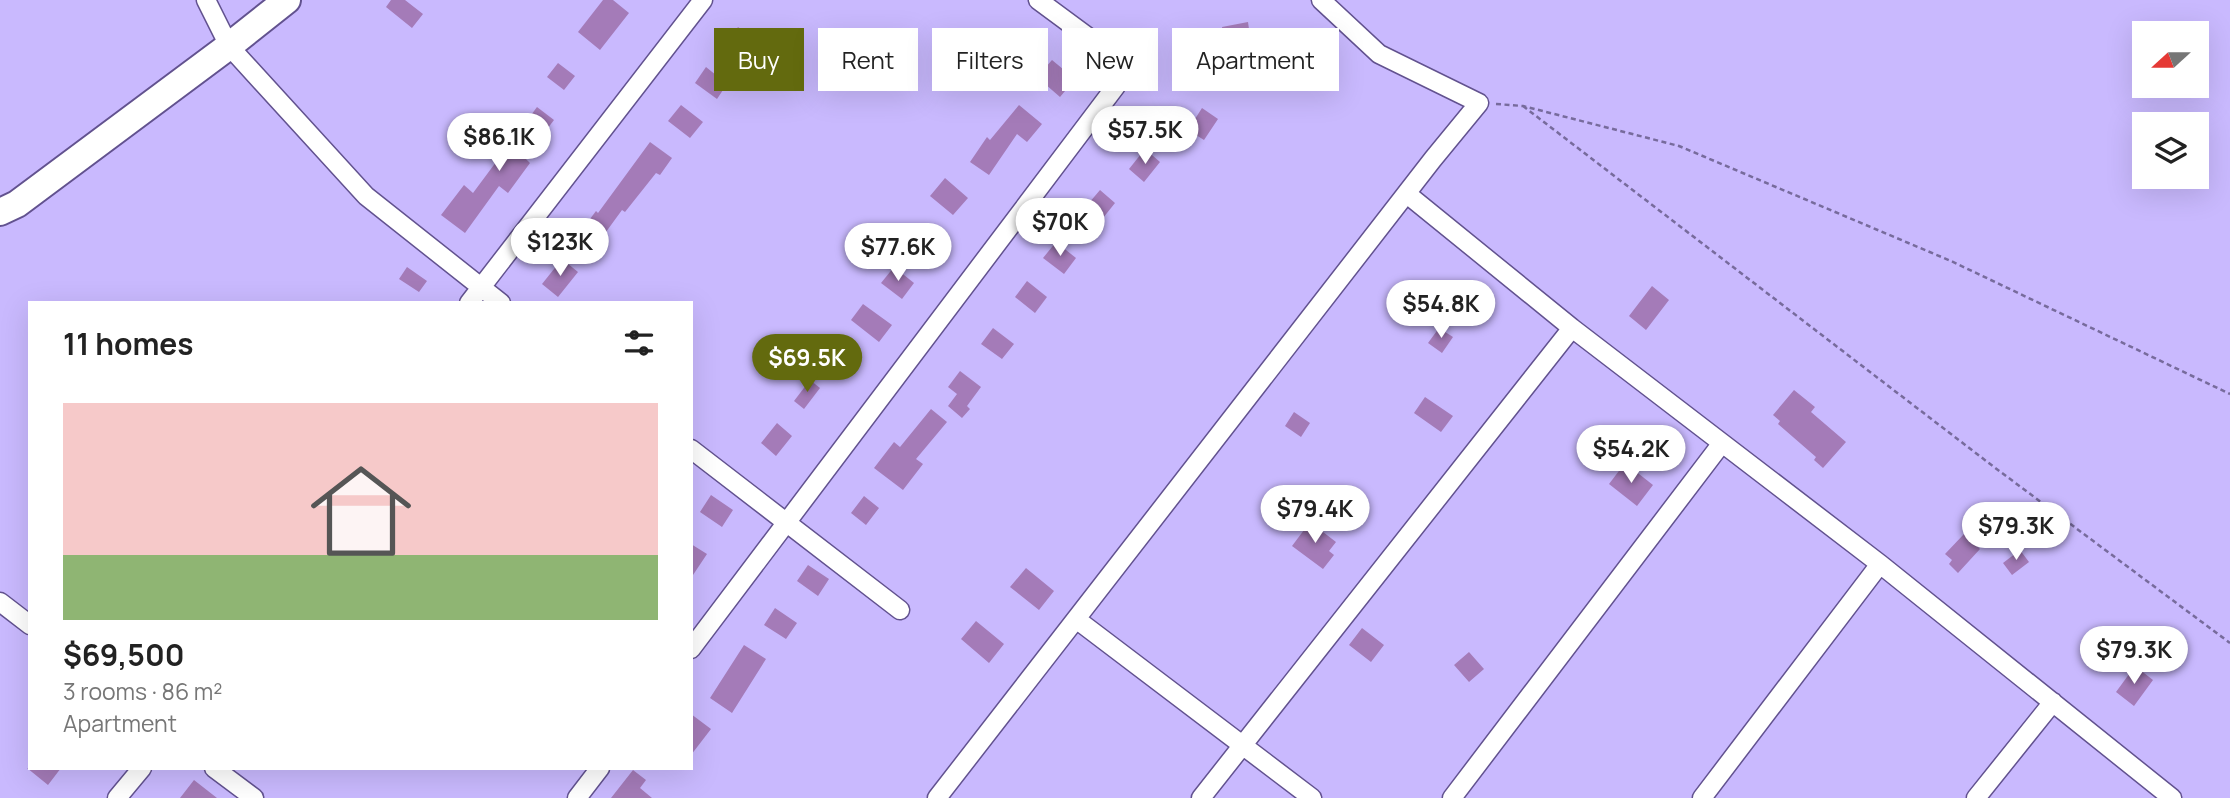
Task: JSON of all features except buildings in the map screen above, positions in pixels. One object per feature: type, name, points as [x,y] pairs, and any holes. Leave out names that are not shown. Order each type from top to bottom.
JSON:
[{"type":"street","points":[[206,0],[229,46],[366,196],[498,301]]},
{"type":"street","points":[[0,212],[17,204],[287,0]]},
{"type":"street","points":[[470,301],[703,0]]},
{"type":"street","points":[[693,646],[1116,86],[1120,68],[1107,51],[1038,0]]},
{"type":"street","points":[[937,798],[1479,103],[1379,54],[1321,0]]},
{"type":"street","points":[[1407,194],[1573,328],[1880,564],[2172,798]]},
{"type":"street","points":[[1201,798],[1573,328]]},
{"type":"street","points":[[1451,798],[1722,443]]},
{"type":"street","points":[[693,451],[900,610]]},
{"type":"street","points":[[1702,798],[1880,564]]},
{"type":"street","points":[[2,607],[28,624]]},
{"type":"street","points":[[1076,618],[1312,798]]},
{"type":"street","points":[[1976,798],[2053,702]]},
{"type":"street","points":[[117,798],[140,770]]},
{"type":"street","points":[[217,770],[254,798]]},
{"type":"street","points":[[577,798],[598,770]]},
{"type":"path","points":[[1479,103],[1522,106],[1679,146],[1951,261],[2230,394]]},
{"type":"path","points":[[1522,106],[1994,467],[2230,643]]}]
